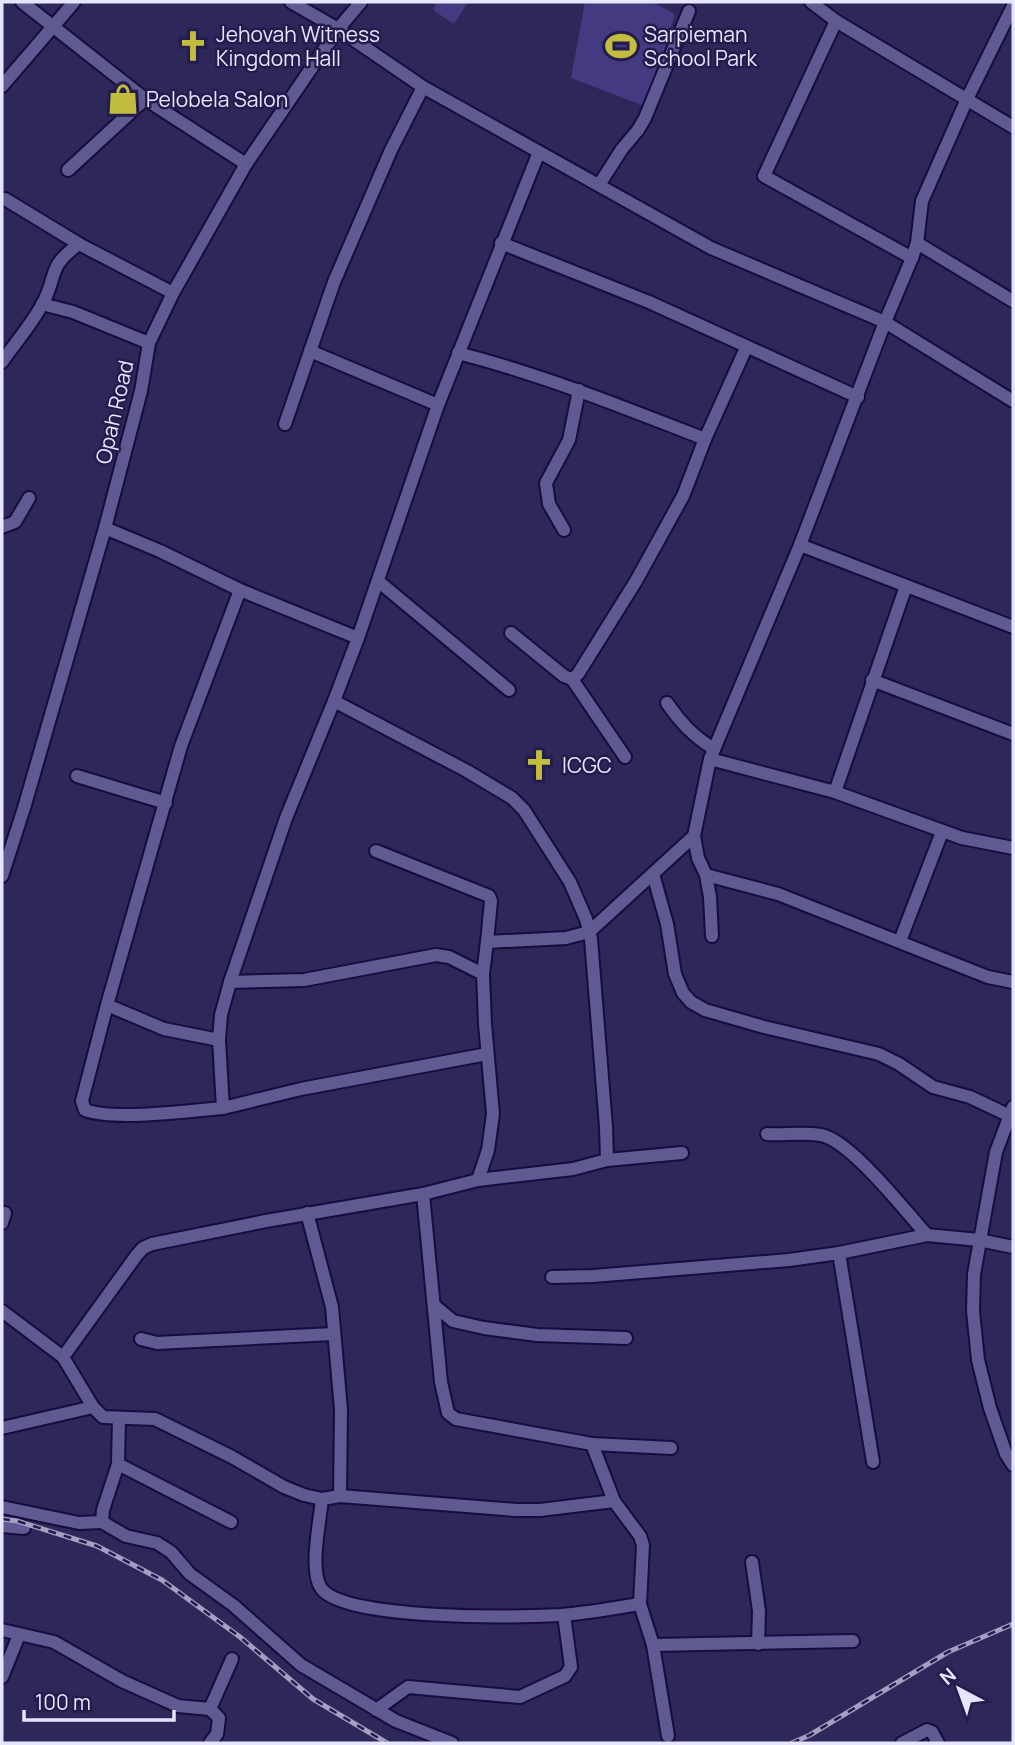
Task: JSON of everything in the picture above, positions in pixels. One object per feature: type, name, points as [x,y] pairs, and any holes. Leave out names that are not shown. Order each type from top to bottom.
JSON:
[{"type":"street","points":[[22,2],[145,99],[246,164]]},
{"type":"street","points":[[2,86],[74,2]]},
{"type":"street","points":[[290,2],[338,29],[423,87],[710,248],[885,322],[1013,401]]},
{"type":"street","name":"Opah Road","points":[[2,876],[105,528],[141,391],[149,343],[173,293],[246,164],[338,29],[361,2]]},
{"type":"street","points":[[811,2],[836,21],[1013,127]]},
{"type":"street","points":[[712,936],[706,874],[698,858],[694,836],[712,754],[800,545],[912,258],[917,243],[922,201],[967,99],[1013,6]]},
{"type":"street","points":[[599,186],[645,118],[689,11]]},
{"type":"street","points":[[836,21],[764,171],[764,176],[912,258]]},
{"type":"street","points":[[285,424],[334,282],[423,87]]},
{"type":"street","points":[[68,170],[145,99]]},
{"type":"street","points":[[223,1108],[219,1040],[221,1015],[230,982],[286,818],[358,638],[438,405],[539,152]]},
{"type":"street","points":[[5,200],[79,244],[173,293]]},
{"type":"street","points":[[501,243],[649,302],[858,397]]},
{"type":"street","points":[[917,243],[1013,301]]},
{"type":"street","points":[[2,362],[42,304],[55,267],[64,255],[79,244]]},
{"type":"street","points":[[42,304],[74,312],[149,343]]},
{"type":"street","points":[[572,679],[578,674],[683,496],[746,348]]},
{"type":"street","points":[[310,351],[438,405]]},
{"type":"street","points":[[458,353],[520,369],[705,439]]},
{"type":"street","points":[[564,530],[549,504],[546,483],[569,440],[579,390]]},
{"type":"street","points":[[2,527],[15,522],[29,498]]},
{"type":"street","points":[[105,528],[240,590],[358,638]]},
{"type":"street","points":[[800,545],[1013,627]]},
{"type":"street","points":[[378,581],[509,690]]},
{"type":"street","points":[[835,792],[906,586]]},
{"type":"street","points":[[240,590],[181,746],[107,1005],[82,1101],[85,1110],[95,1114],[158,1114],[223,1108],[338,1081],[487,1054]]},
{"type":"street","points":[[511,634],[564,676],[572,679],[625,757]]},
{"type":"street","points":[[872,680],[1013,734]]},
{"type":"street","points":[[334,701],[467,771],[512,798],[524,810],[570,882],[589,932],[602,1068],[607,1160]]},
{"type":"street","points":[[667,703],[683,725],[712,754],[835,792],[942,832],[978,843],[1013,848]]},
{"type":"street","points":[[77,776],[166,803]]},
{"type":"street","points":[[2,831],[14,838]]},
{"type":"street","points":[[900,941],[942,832]]},
{"type":"street","points":[[487,942],[566,938],[589,932],[694,836]]},
{"type":"street","points":[[376,851],[489,896],[491,901],[483,974],[493,1114],[488,1150],[478,1180]]},
{"type":"street","points":[[653,874],[667,924],[675,974],[683,993],[691,1002],[705,1010],[764,1027],[879,1054],[933,1087],[1012,1112],[996,1152],[974,1273],[973,1311],[978,1360],[990,1408],[1006,1454],[1013,1465]]},
{"type":"street","points":[[706,874],[778,894],[988,977],[1013,982]]},
{"type":"street","points":[[230,982],[304,979],[436,955],[449,957],[483,974]]},
{"type":"street","points":[[107,1005],[164,1030],[219,1040]]},
{"type":"street","points":[[767,1134],[822,1135],[835,1141],[855,1156],[927,1235]]},
{"type":"street","points":[[63,1357],[143,1248],[152,1244],[307,1213],[423,1194],[478,1180],[573,1169],[607,1160],[682,1153]]},
{"type":"street","points":[[423,1194],[435,1306],[434,1325],[447,1413],[456,1419],[592,1444],[671,1448]]},
{"type":"street","points":[[307,1213],[332,1307],[341,1410],[340,1496]]},
{"type":"street","points":[[552,1277],[658,1271],[839,1253],[927,1235],[979,1240],[1013,1247]]},
{"type":"street","points":[[839,1253],[873,1462]]},
{"type":"street","points":[[435,1306],[453,1321],[484,1328],[537,1335],[626,1338]]},
{"type":"street","points":[[2,1311],[63,1357],[93,1407],[103,1416],[155,1419],[232,1457],[284,1487],[322,1499],[340,1496],[516,1510],[540,1510],[614,1501]]},
{"type":"street","points":[[141,1339],[157,1343],[333,1334]]},
{"type":"street","points":[[2,1428],[93,1407]]},
{"type":"street","points":[[102,1522],[103,1510],[118,1464],[119,1418]]},
{"type":"street","points":[[592,1444],[614,1501],[643,1545],[640,1604],[653,1645],[668,1736]]},
{"type":"street","points":[[118,1464],[231,1521]]},
{"type":"street","points":[[322,1499],[315,1577],[322,1589],[333,1598],[379,1611],[506,1616],[564,1615],[640,1604]]},
{"type":"street","points":[[2,1507],[79,1523],[102,1522],[126,1536],[157,1543],[171,1552],[190,1574],[233,1605],[295,1661],[396,1721],[452,1743]]},
{"type":"street","points":[[2,1526],[24,1528]]},
{"type":"street","points":[[752,1562],[760,1611],[758,1644]]},
{"type":"street","points":[[376,1710],[408,1687],[520,1697],[565,1676],[571,1667],[564,1615]]},
{"type":"street","points":[[2,1630],[54,1642],[122,1681],[178,1706],[210,1709],[219,1718],[217,1734],[211,1743]]},
{"type":"street","points":[[2,1677],[19,1635]]},
{"type":"street","points":[[653,1645],[853,1641]]},
{"type":"street","points":[[210,1709],[232,1658]]},
{"type":"street","points":[[902,1743],[928,1730],[932,1731],[938,1743]]},
{"type":"shaded area","points":[[437,2],[468,2],[454,24],[433,10]]},
{"type":"shaded area","name":"Sarpieman School Park","points":[[585,2],[652,2],[675,14],[647,107],[571,78]]},
{"type":"railway","points":[[2,1519],[17,1521],[97,1546],[162,1580],[240,1637],[313,1699],[387,1743]]},
{"type":"railway","points":[[792,1743],[810,1735],[948,1652],[1013,1624]]},
{"type":"place","name":"Jehovah Witness Kingdom Hall","points":[[193,46]]},
{"type":"place","name":"Sarpieman School Park","points":[[621,46]]},
{"type":"place","name":"Pelobela Salon","points":[[123,99]]},
{"type":"place","name":"ICGC","points":[[539,765]]}]
